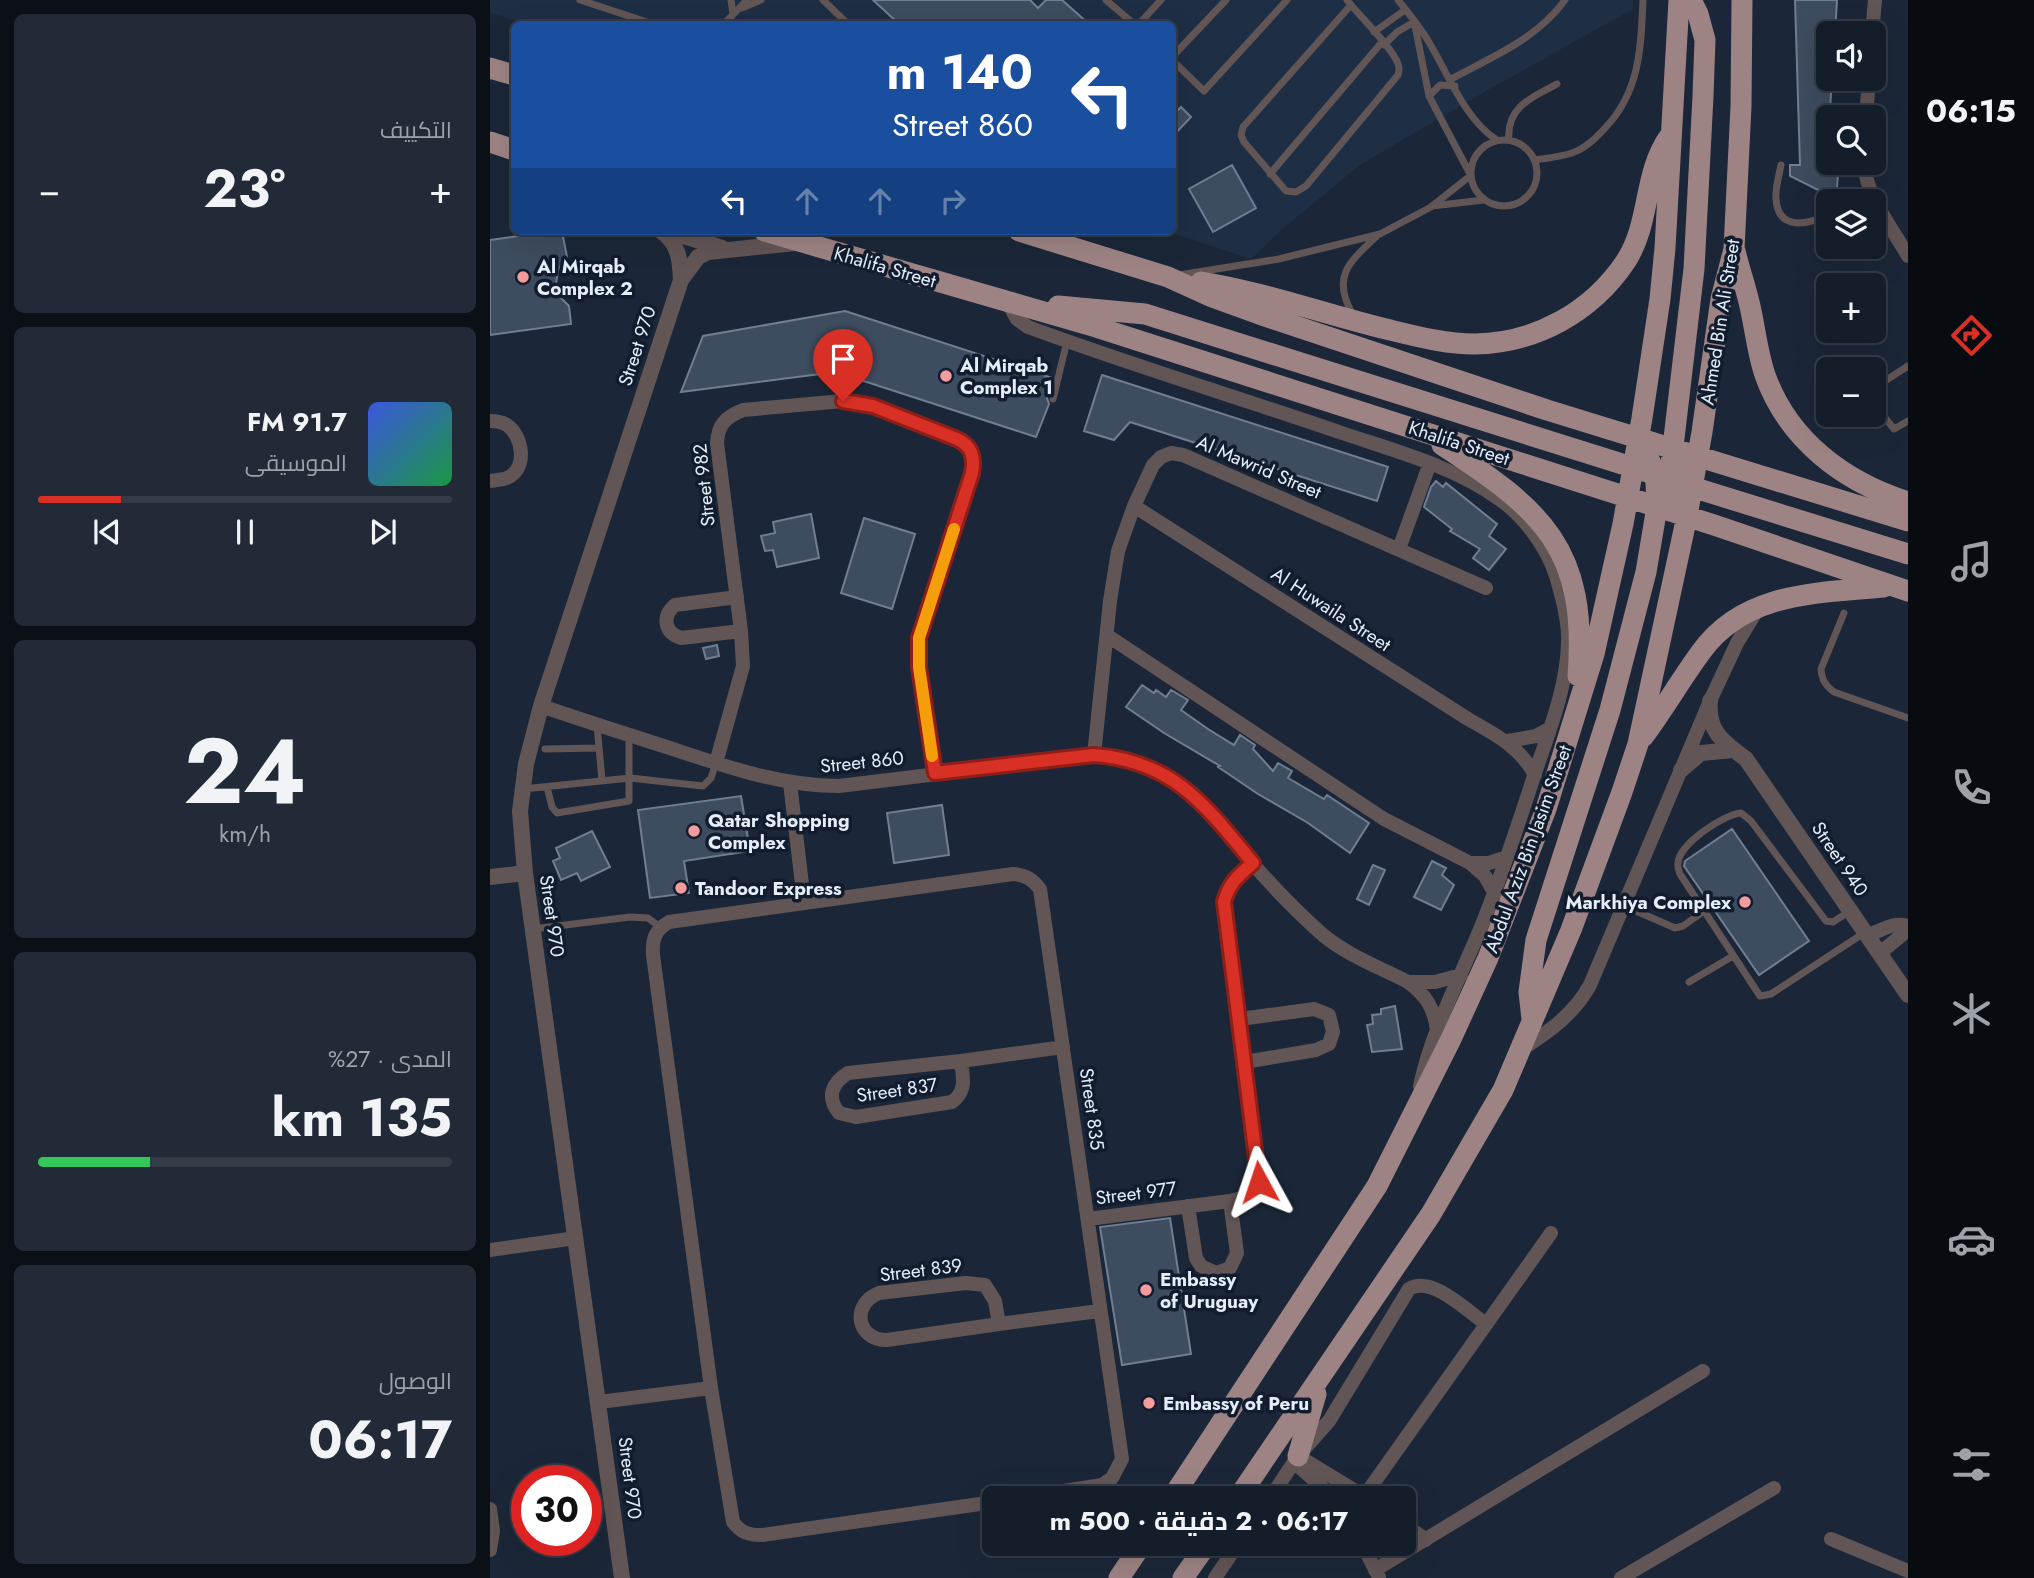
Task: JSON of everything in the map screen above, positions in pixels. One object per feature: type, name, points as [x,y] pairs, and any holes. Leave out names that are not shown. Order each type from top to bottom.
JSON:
[{"type":"main road","points":[[1627,497],[1660,299],[1679,0]]},
{"type":"main road","points":[[1532,1021],[1529,992],[1536,940],[1610,710],[1646,572],[1663,477],[1672,449],[1694,269],[1703,96],[1705,40],[1691,0]]},
{"type":"main road","name":"Ahmed Bin Ali Street","points":[[1687,516],[1721,299],[1734,249],[1742,0]]},
{"type":"main road","points":[[1742,22],[1754,0]]},
{"type":"main road","points":[[490,68],[511,74]]},
{"type":"main road","points":[[1168,277],[1239,288],[1426,339],[1473,344],[1505,342],[1537,334],[1574,314],[1604,289],[1626,260],[1645,218],[1655,163],[1672,133]]},
{"type":"main road","points":[[490,142],[511,149]]},
{"type":"main road","name":"Khalifa Street","points":[[777,235],[1096,327],[1687,516],[1901,589]]},
{"type":"main road","points":[[1032,235],[1168,277],[1259,314],[1638,438],[1908,521]]},
{"type":"main road","points":[[1734,249],[1749,302],[1761,363],[1782,411],[1813,450],[1829,463],[1862,484],[1908,502]]},
{"type":"main road","points":[[1007,301],[1145,314],[1908,554]]},
{"type":"main road","points":[[1418,430],[1498,482],[1537,517],[1558,546],[1570,570],[1577,595],[1581,638],[1578,685],[1560,731]]},
{"type":"main road","points":[[1246,1486],[1321,1378],[1463,1161],[1503,1090],[1572,930],[1638,744],[1687,516],[1638,438]]},
{"type":"main road","points":[[1627,497],[1688,464],[1697,455]]},
{"type":"main road","name":"Abdul Aziz Bin Jasim Street","points":[[1180,1486],[1377,1186],[1493,945],[1546,809],[1560,731],[1594,654],[1627,497]]},
{"type":"main road","points":[[1638,744],[1703,650],[1721,630],[1760,605],[1791,597],[1901,589]]},
{"type":"main road","points":[[1296,1459],[1321,1378]]},
{"type":"main road","points":[[1119,1578],[1134,1556]]},
{"type":"main road","points":[[1183,1578],[1198,1556]]},
{"type":"street","points":[[1873,21],[1875,0]]},
{"type":"street","points":[[1886,226],[1908,256]]},
{"type":"street","name":"Street 970","points":[[666,235],[675,242],[681,280]]},
{"type":"street","points":[[681,235],[726,249]]},
{"type":"street","name":"Street 970","points":[[622,1578],[525,873],[520,811],[522,789],[541,706],[681,280],[698,257],[708,252],[799,242]]},
{"type":"street","name":"Khalifa Street","points":[[1007,301],[1021,323],[1067,341],[1430,463],[1469,480],[1501,500],[1523,521],[1544,550],[1555,574]]},
{"type":"street","name":"Street 982","points":[[716,763],[743,666],[717,431],[729,416],[743,410],[855,401],[963,442],[973,454],[972,473],[919,638],[919,667],[935,773]]},
{"type":"street","points":[[490,421],[506,425],[514,432],[521,456],[515,472],[506,479],[490,481]]},
{"type":"street","name":"Al Mawrid Street","points":[[1094,755],[1113,572],[1134,506],[1153,465],[1161,457],[1171,453],[1183,455],[1486,588]]},
{"type":"street","points":[[1399,549],[1430,463]]},
{"type":"street","name":"Al Huwaila Street","points":[[1134,506],[1468,719],[1508,741],[1528,762],[1535,775]]},
{"type":"street","name":"Abdul Aziz Bin Jasim Street","points":[[1416,1108],[1422,1077],[1437,1030],[1495,894],[1535,775],[1560,731],[1568,642],[1565,612],[1555,574]]},
{"type":"street","points":[[737,597],[675,605],[668,610],[667,629],[681,638],[741,631]]},
{"type":"street","points":[[1522,1049],[1554,1028],[1581,1002],[1710,701],[1737,643],[1760,605]]},
{"type":"street","points":[[1108,636],[1384,819],[1470,863],[1485,876],[1495,894]]},
{"type":"street","name":"Street 940","points":[[1710,701],[1709,717],[1713,728],[1733,750],[1746,759],[1908,995]]},
{"type":"street","name":"Street 860","points":[[541,706],[716,763],[790,783],[839,786],[1094,755],[1136,762],[1160,771],[1181,785],[1222,825],[1292,906],[1326,938],[1408,982],[1429,1002],[1437,1030]]},
{"type":"street","points":[[1508,741],[1560,731]]},
{"type":"street","points":[[1681,770],[1701,752],[1733,750]]},
{"type":"street","points":[[790,783],[804,901]]},
{"type":"street","points":[[1470,863],[1489,863],[1507,857]]},
{"type":"street","name":"Street 977","points":[[1088,1219],[1230,1201],[1249,1196],[1259,1182],[1224,902],[1233,879],[1253,863]]},
{"type":"street","points":[[490,877],[525,873]]},
{"type":"street","name":"Street 835","points":[[660,927],[682,919],[1013,874],[1032,879],[1040,889],[1122,1459],[1112,1478],[1096,1486]]},
{"type":"street","points":[[1866,934],[1894,925],[1908,928]]},
{"type":"street","points":[[660,927],[652,943],[653,955],[711,1388],[733,1522],[739,1530],[750,1535],[982,1504]]},
{"type":"street","points":[[1880,953],[1908,928]]},
{"type":"street","points":[[1408,982],[1435,982],[1461,975]]},
{"type":"street","points":[[1240,1019],[1314,1009],[1329,1015],[1334,1032],[1329,1044],[1317,1050],[1245,1062]]},
{"type":"street","name":"Street 837","points":[[961,1061],[964,1086],[952,1102],[856,1116],[839,1113],[833,1106],[831,1092],[835,1083],[848,1073],[1063,1047]]},
{"type":"street","name":"Street 977","points":[[1188,1206],[1196,1258],[1201,1266],[1216,1273],[1230,1268],[1237,1253],[1230,1201]]},
{"type":"street","points":[[1373,1486],[1551,1233]]},
{"type":"street","points":[[490,1250],[576,1238]]},
{"type":"street","name":"Street 839","points":[[999,1324],[991,1292],[985,1285],[977,1283],[879,1293],[867,1301],[860,1317],[867,1334],[876,1340],[1099,1311]]},
{"type":"street","points":[[1278,1486],[1296,1459],[1329,1421],[1409,1289],[1415,1285],[1434,1287],[1486,1324]]},
{"type":"street","points":[[1368,1556],[1377,1574],[1426,1540],[1703,1371]]},
{"type":"street","points":[[599,1402],[711,1388]]},
{"type":"street","points":[[1296,1459],[1345,1486]]},
{"type":"street","points":[[1296,1459],[1323,1486]]},
{"type":"street","points":[[1621,1578],[1774,1488]]},
{"type":"street","points":[[490,1509],[493,1531],[490,1550]]},
{"type":"street","points":[[1416,1533],[1426,1540]]},
{"type":"street","points":[[1831,1539],[1908,1572]]},
{"type":"street","points":[[1215,1578],[1230,1556]]},
{"type":"lane","points":[[580,0],[644,21]]},
{"type":"lane","points":[[731,0],[736,11]]},
{"type":"lane","points":[[727,21],[747,0]]},
{"type":"lane","points":[[736,11],[761,0]]},
{"type":"lane","points":[[823,0],[845,21]]},
{"type":"lane","points":[[1107,0],[1132,21]]},
{"type":"lane","points":[[1139,21],[1161,0]]},
{"type":"lane","points":[[1176,55],[1226,0]]},
{"type":"lane","points":[[1176,63],[1204,91],[1287,0]]},
{"type":"lane","points":[[1398,0],[1425,36],[1477,123],[1497,140]]},
{"type":"lane","points":[[1429,96],[1440,85],[1453,83],[1528,37],[1557,11],[1565,0]]},
{"type":"lane","points":[[1534,160],[1574,153],[1588,145],[1619,111],[1632,90],[1638,67],[1643,0]]},
{"type":"lane","points":[[1349,2],[1374,33],[1398,62],[1398,75],[1306,186],[1296,192],[1286,191],[1244,142],[1241,135],[1243,127],[1349,2]]},
{"type":"lane","points":[[1374,33],[1405,10]]},
{"type":"lane","points":[[1270,174],[1383,43],[1414,22]]},
{"type":"lane","points":[[1414,22],[1429,96],[1470,175],[1475,190],[1484,200]]},
{"type":"lane","points":[[1509,140],[1509,125],[1520,105],[1557,83]]},
{"type":"lane","points":[[1357,322],[1346,302],[1343,277],[1350,261],[1380,234],[1431,206],[1470,175],[1474,158],[1480,149],[1497,140],[1509,140],[1528,150],[1534,160],[1537,170],[1532,191],[1515,204],[1504,206],[1484,200],[1431,206]]},
{"type":"lane","points":[[1781,165],[1776,200],[1784,217],[1801,225],[1816,221]]},
{"type":"lane","points":[[1168,277],[1279,260],[1380,234]]},
{"type":"lane","points":[[1053,399],[1067,341]]},
{"type":"lane","points":[[1886,380],[1908,366]]},
{"type":"lane","points":[[1886,419],[1894,429],[1908,421]]},
{"type":"lane","points":[[1844,613],[1821,669],[1827,687],[1833,692],[1908,718]]},
{"type":"lane","points":[[597,725],[601,780]]},
{"type":"lane","points":[[547,787],[554,811],[564,813],[628,802],[631,800],[629,735]]},
{"type":"lane","points":[[545,749],[599,748]]},
{"type":"lane","points":[[522,789],[630,778],[703,786],[711,778],[716,763]]},
{"type":"lane","points":[[1850,911],[1833,922],[1826,921],[1751,821],[1741,813],[1729,815],[1693,840],[1685,848],[1678,862],[1680,874],[1757,993],[1763,997],[1866,934]]},
{"type":"lane","points":[[1636,911],[1678,928],[1704,911]]},
{"type":"lane","points":[[533,929],[630,916],[648,918],[660,927]]},
{"type":"lane","points":[[1689,982],[1733,956]]},
{"type":"shaded area","points":[[490,0],[1633,0],[1633,9],[1360,165],[1281,230],[1251,259],[1176,234],[1176,21],[517,21],[490,13]]},
{"type":"building","points":[[873,0],[1030,0],[1038,8],[1046,0],[1062,0],[1086,21],[896,21]]},
{"type":"building","points":[[1795,0],[1837,0],[1836,21],[1816,21],[1816,91],[1831,91],[1830,105],[1816,105],[1816,175],[1838,175],[1837,189],[1816,189],[1790,176],[1790,165],[1800,165]]},
{"type":"building","points":[[1181,107],[1191,117],[1176,133],[1176,112]]},
{"type":"building","points":[[1232,165],[1256,208],[1213,232],[1189,189]]},
{"type":"building","name":"Al Mirqab Complex 2","points":[[526,235],[563,235],[567,257],[558,270],[556,284],[561,298],[569,306],[571,324],[490,335],[490,240]]},
{"type":"building","name":"Al Mirqab Complex 1","points":[[845,311],[1052,378],[1047,398],[1049,404],[1036,437],[836,372],[681,392],[703,336]]},
{"type":"building","points":[[1102,375],[1388,467],[1377,501],[1130,422],[1114,440],[1084,431]]},
{"type":"building","points":[[1436,481],[1443,487],[1446,483],[1497,524],[1489,536],[1506,549],[1489,570],[1473,558],[1480,549],[1450,531],[1452,529],[1424,507]]},
{"type":"building","points":[[811,514],[819,558],[777,567],[773,550],[765,551],[761,536],[775,533],[773,522]]},
{"type":"building","points":[[864,518],[915,534],[892,609],[841,593]]},
{"type":"building","points":[[717,645],[719,656],[706,659],[703,648]]},
{"type":"building","points":[[1142,685],[1166,697],[1171,690],[1188,700],[1181,710],[1208,729],[1234,745],[1240,735],[1255,745],[1253,749],[1273,771],[1278,763],[1292,771],[1288,778],[1324,799],[1327,795],[1369,823],[1350,853],[1308,823],[1258,794],[1218,767],[1220,766],[1126,707]]},
{"type":"building","name":"Qatar Shopping Complex","points":[[741,796],[750,851],[684,861],[689,893],[650,898],[638,810]]},
{"type":"building","points":[[942,805],[949,855],[894,863],[887,813]]},
{"type":"building","name":"Markhiya Complex","points":[[1732,829],[1809,941],[1759,975],[1684,866],[1685,861]]},
{"type":"building","points":[[592,831],[610,867],[581,881],[577,873],[561,880],[553,861],[560,858],[556,848]]},
{"type":"building","points":[[1432,861],[1446,868],[1442,875],[1454,885],[1441,910],[1414,897]]},
{"type":"building","points":[[1373,865],[1385,870],[1369,905],[1357,899]]},
{"type":"building","points":[[1395,1006],[1402,1049],[1372,1052],[1367,1025],[1373,1024],[1372,1015],[1381,1014],[1381,1009]]},
{"type":"building","name":"Embassy of Uruguay","points":[[1170,1218],[1191,1354],[1122,1365],[1100,1227]]},
{"type":"slow traffic","points":[[932,756],[919,667],[919,638],[954,529]]},
{"type":"place","name":"Al Mirqab Complex 2","points":[[523,277]]},
{"type":"place","name":"Al Mirqab Complex 1","points":[[946,376]]},
{"type":"place","name":"Qatar Shopping Complex","points":[[694,831]]},
{"type":"place","name":"Tandoor Express","points":[[681,888]]},
{"type":"place","name":"Markhiya Complex","points":[[1745,902]]},
{"type":"place","name":"Embassy of Uruguay","points":[[1146,1290]]},
{"type":"place","name":"Embassy of Peru","points":[[1149,1403]]},
{"type":"route","points":[[843,401],[873,406],[957,439],[969,447],[973,454],[972,473],[919,638],[919,667],[935,773],[1094,755],[1136,762],[1160,771],[1181,785],[1203,804],[1253,863],[1233,879],[1224,902],[1259,1182]]}]
